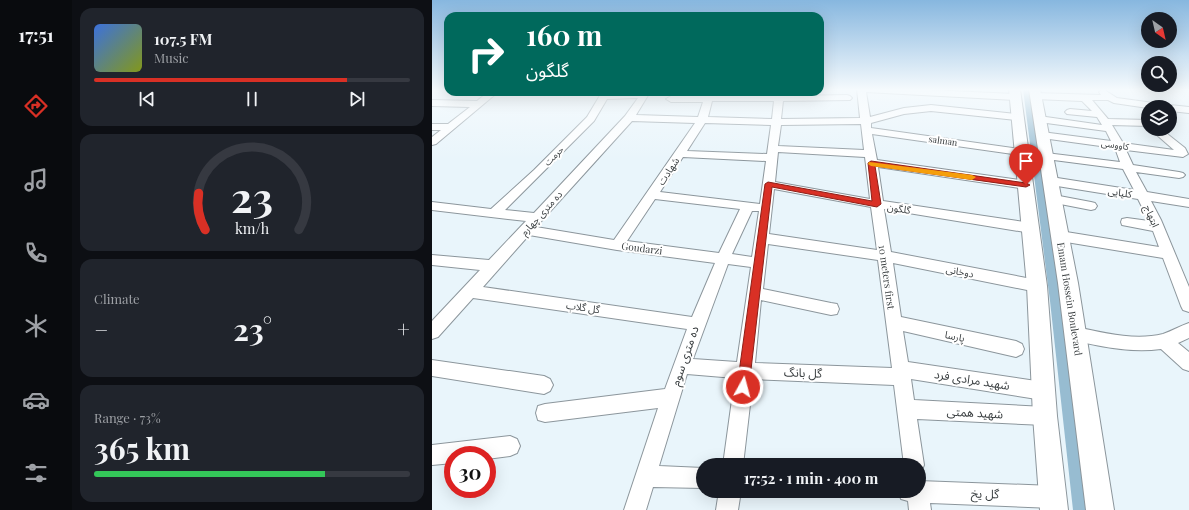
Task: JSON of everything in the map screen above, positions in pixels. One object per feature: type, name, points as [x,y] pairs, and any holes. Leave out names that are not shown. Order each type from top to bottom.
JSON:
[{"type":"main road","points":[[1016,113],[1020,152],[1026,185],[1037,286],[1043,391],[1054,504]]},
{"type":"main road","name":"Emam Hossein Boulevard","points":[[1038,113],[1053,190],[1076,334],[1100,510]]},
{"type":"street","points":[[432,142],[467,113]]},
{"type":"street","name":"حرمت","points":[[494,213],[538,172],[591,119],[594,113]]},
{"type":"street","name":"ده متری چهارم","points":[[433,330],[633,113]]},
{"type":"street","name":"شهادت","points":[[617,245],[680,154],[702,120],[704,113]]},
{"type":"street","points":[[734,458],[777,113]]},
{"type":"street","name":"10 meters first","points":[[865,113],[913,458]]},
{"type":"street","points":[[629,118],[866,126],[904,113]]},
{"type":"street","points":[[978,113],[1016,117]]},
{"type":"street","points":[[1073,113],[1105,122]]},
{"type":"street","name":"ابتهاج","points":[[1097,113],[1105,122],[1119,145],[1127,167],[1155,220],[1189,306]]},
{"type":"street","points":[[1122,113],[1129,123]]},
{"type":"street","points":[[1041,127],[1105,122],[1141,124]]},
{"type":"street","name":"salman","points":[[866,126],[1020,152]]},
{"type":"street","points":[[432,127],[450,127]]},
{"type":"street","name":"کاووسی","points":[[1041,127],[1119,145],[1185,154]]},
{"type":"street","points":[[1163,136],[1185,154]]},
{"type":"street","points":[[680,154],[772,154],[871,158],[1026,185]]},
{"type":"street","points":[[1046,156],[1179,176]]},
{"type":"street","name":"گلگون","points":[[768,184],[877,204],[1031,228]]},
{"type":"street","points":[[1053,190],[1091,206]]},
{"type":"street","name":"کلیایی","points":[[1053,190],[1142,196],[1189,203]]},
{"type":"street","points":[[652,195],[765,208]]},
{"type":"street","points":[[432,206],[536,218]]},
{"type":"street","name":"ده متری سوم","points":[[635,510],[696,324],[723,258],[748,206]]},
{"type":"street","points":[[1127,222],[1157,227]]},
{"type":"street","name":"Goudarzi","points":[[525,230],[617,245],[758,263]]},
{"type":"street","points":[[1060,236],[1168,254]]},
{"type":"street","name":"دوخانی","points":[[762,238],[884,256],[1037,286]]},
{"type":"street","points":[[432,260],[492,266]]},
{"type":"street","name":"گل گلاب","points":[[469,291],[696,324]]},
{"type":"street","points":[[755,293],[831,309]]},
{"type":"street","name":"پارسا","points":[[893,322],[1016,349]]},
{"type":"street","points":[[1076,334],[1133,345],[1174,339],[1189,330]]},
{"type":"street","points":[[1164,340],[1189,363]]},
{"type":"street","name":"گل بانگ","points":[[681,366],[745,371],[901,373]]},
{"type":"street","points":[[432,368],[544,385]]},
{"type":"street","name":"شهید مرادی فرد","points":[[901,373],[1043,391]]},
{"type":"street","points":[[546,413],[671,397]]},
{"type":"street","name":"شهید همتی","points":[[906,410],[1045,416]]},
{"type":"street","points":[[432,455],[510,446]]},
{"type":"street","points":[[646,476],[696,478]]},
{"type":"street","name":"گل یخ","points":[[926,497],[1054,504]]},
{"type":"street","points":[[727,510],[729,498]]},
{"type":"waterway","points":[[1029,113],[1056,301],[1082,510]]},
{"type":"slow traffic","points":[[871,164],[972,177]]},
{"type":"route","points":[[743,387],[768,184],[877,204],[871,163],[1026,185]]}]
